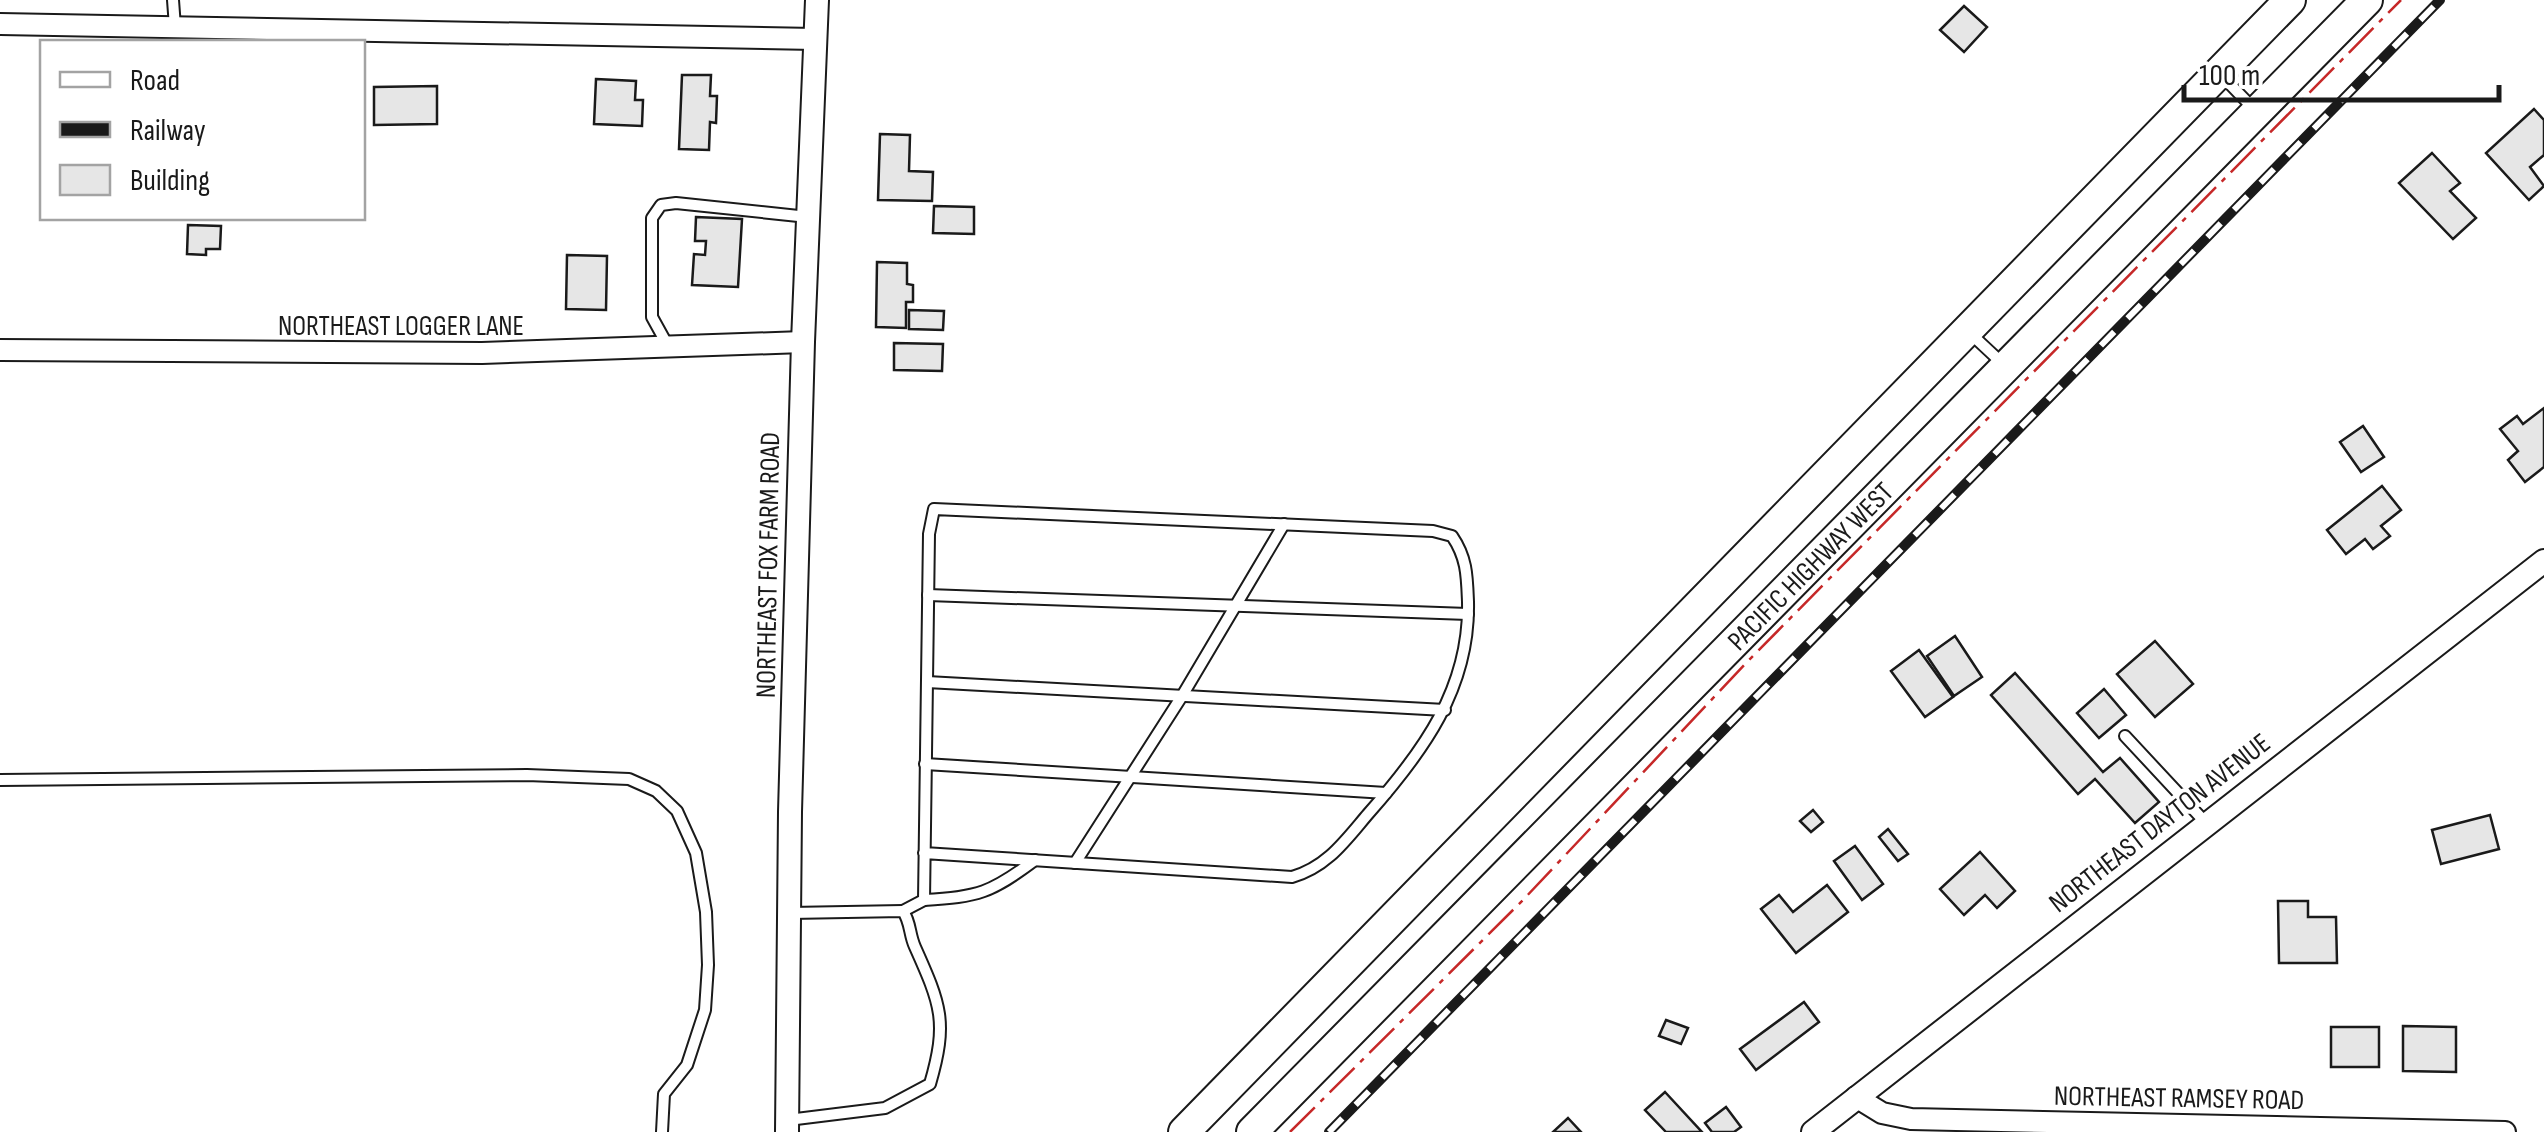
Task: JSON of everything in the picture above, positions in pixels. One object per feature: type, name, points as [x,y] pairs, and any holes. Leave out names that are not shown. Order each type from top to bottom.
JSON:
[{"type":"main road","name":"PACIFIC HIGHWAY WEST","points":[[1184,1132],[2290,0]]},
{"type":"main road","name":"PACIFIC HIGHWAY WEST","points":[[1252,1132],[2367,0]]},
{"type":"street","name":"NORTHEAST FOX FARM ROAD","points":[[788,1126],[788,913],[803,342],[817,0]]},
{"type":"street","points":[[0,24],[815,39]]},
{"type":"street","name":"NORTHEAST LOGGER LANE","points":[[0,350],[308,354],[803,342]]},
{"type":"street","name":"NORTHEAST DAYTON AVENUE","points":[[1813,1132],[2544,560]]},
{"type":"street","name":"NORTHEAST RAMSEY ROAD","points":[[1856,1098],[1882,1114],[1911,1119],[2505,1132]]},
{"type":"lane","points":[[174,0],[174,28]]},
{"type":"lane","points":[[2218,73],[2257,112]]},
{"type":"lane","points":[[668,347],[652,317],[652,218],[661,206],[676,202],[808,217]]},
{"type":"lane","points":[[1966,330],[2006,366]]},
{"type":"lane","points":[[924,853],[1292,878],[1312,872],[1326,862],[1386,793],[1444,710],[1464,659],[1468,614],[1464,554],[1452,536],[1433,531],[934,509],[929,534],[926,682],[926,764],[924,853],[924,900]]},
{"type":"lane","points":[[1075,863],[1182,696],[1284,524]]},
{"type":"lane","points":[[928,595],[1468,614]]},
{"type":"lane","points":[[926,682],[1444,710]]},
{"type":"lane","points":[[2125,736],[2206,823]]},
{"type":"lane","points":[[926,764],[1386,793]]},
{"type":"lane","points":[[0,780],[527,775],[630,779],[656,791],[677,811],[696,853],[706,912],[708,965],[705,1010],[687,1065],[664,1094],[662,1132]]},
{"type":"lane","points":[[788,913],[903,910],[924,900],[971,897],[990,891],[1035,860]]},
{"type":"lane","points":[[788,1126],[885,1108],[930,1084],[941,1046],[940,1021],[935,992],[912,942],[910,922],[903,910]]},
{"type":"building","points":[[1964,6],[1987,27],[1964,52],[1940,30]]},
{"type":"building","points":[[682,75],[711,75],[710,96],[717,96],[716,123],[710,122],[709,150],[679,149]]},
{"type":"building","points":[[596,79],[636,81],[635,100],[643,100],[642,126],[594,124]]},
{"type":"building","points":[[437,86],[437,124],[374,125],[374,87]]},
{"type":"building","points":[[2534,109],[2544,120],[2544,155],[2530,167],[2544,186],[2529,200],[2486,153]]},
{"type":"building","points":[[880,134],[910,135],[909,171],[933,172],[932,201],[878,200]]},
{"type":"building","points":[[2432,153],[2460,183],[2450,191],[2476,218],[2453,239],[2399,183]]},
{"type":"building","points":[[934,206],[974,207],[974,234],[933,233]]},
{"type":"building","points":[[696,217],[742,219],[738,287],[692,285],[694,254],[705,255],[706,241],[695,241]]},
{"type":"building","points":[[188,225],[221,226],[220,249],[206,249],[206,255],[187,254]]},
{"type":"building","points":[[567,255],[607,256],[606,310],[566,309]]},
{"type":"building","points":[[877,262],[907,263],[907,284],[913,285],[913,302],[906,302],[906,328],[876,327]]},
{"type":"building","points":[[909,310],[944,311],[943,330],[909,329]]},
{"type":"building","points":[[894,343],[943,344],[942,371],[894,370]]},
{"type":"building","points":[[2544,408],[2544,467],[2525,482],[2508,460],[2518,451],[2500,429],[2517,416],[2523,424]]},
{"type":"building","points":[[2363,426],[2384,457],[2361,472],[2340,442]]},
{"type":"building","points":[[2382,486],[2401,510],[2381,526],[2390,536],[2373,549],[2365,539],[2346,554],[2327,530]]},
{"type":"building","points":[[1955,636],[1982,677],[1954,696],[1927,656]]},
{"type":"building","points":[[2155,641],[2193,684],[2155,717],[2117,674]]},
{"type":"building","points":[[1919,650],[1953,697],[1925,717],[1891,671]]},
{"type":"building","points":[[2015,673],[2103,772],[2120,758],[2159,802],[2135,823],[2095,779],[2078,794],[1991,695]]},
{"type":"building","points":[[2104,689],[2126,715],[2099,738],[2077,713]]},
{"type":"building","points":[[1813,810],[1823,822],[1811,832],[1800,821]]},
{"type":"building","points":[[2490,815],[2499,849],[2441,864],[2432,830]]},
{"type":"building","points":[[1888,829],[1908,854],[1898,861],[1879,837]]},
{"type":"building","points":[[1855,846],[1883,884],[1862,900],[1834,861]]},
{"type":"building","points":[[1980,852],[2015,891],[1997,908],[1985,895],[1964,915],[1940,889]]},
{"type":"building","points":[[1827,885],[1848,912],[1796,953],[1761,909],[1779,895],[1793,912]]},
{"type":"building","points":[[2278,901],[2308,901],[2308,917],[2336,917],[2337,963],[2279,963]]},
{"type":"building","points":[[1804,1002],[1819,1022],[1756,1070],[1740,1049]]},
{"type":"building","points":[[1666,1020],[1688,1028],[1681,1044],[1659,1036]]},
{"type":"building","points":[[2403,1026],[2456,1027],[2456,1072],[2403,1071]]},
{"type":"building","points":[[2331,1027],[2379,1027],[2379,1067],[2331,1067]]},
{"type":"building","points":[[1665,1092],[1702,1132],[1666,1132],[1645,1110]]},
{"type":"building","points":[[1726,1107],[1741,1127],[1734,1132],[1712,1132],[1705,1123]]},
{"type":"building","points":[[1568,1118],[1581,1132],[1553,1132]]},
{"type":"railway","points":[[1329,1132],[2440,0]]},
{"type":"power","points":[[1290,1132],[1523,900],[1748,661],[2401,0]]}]
